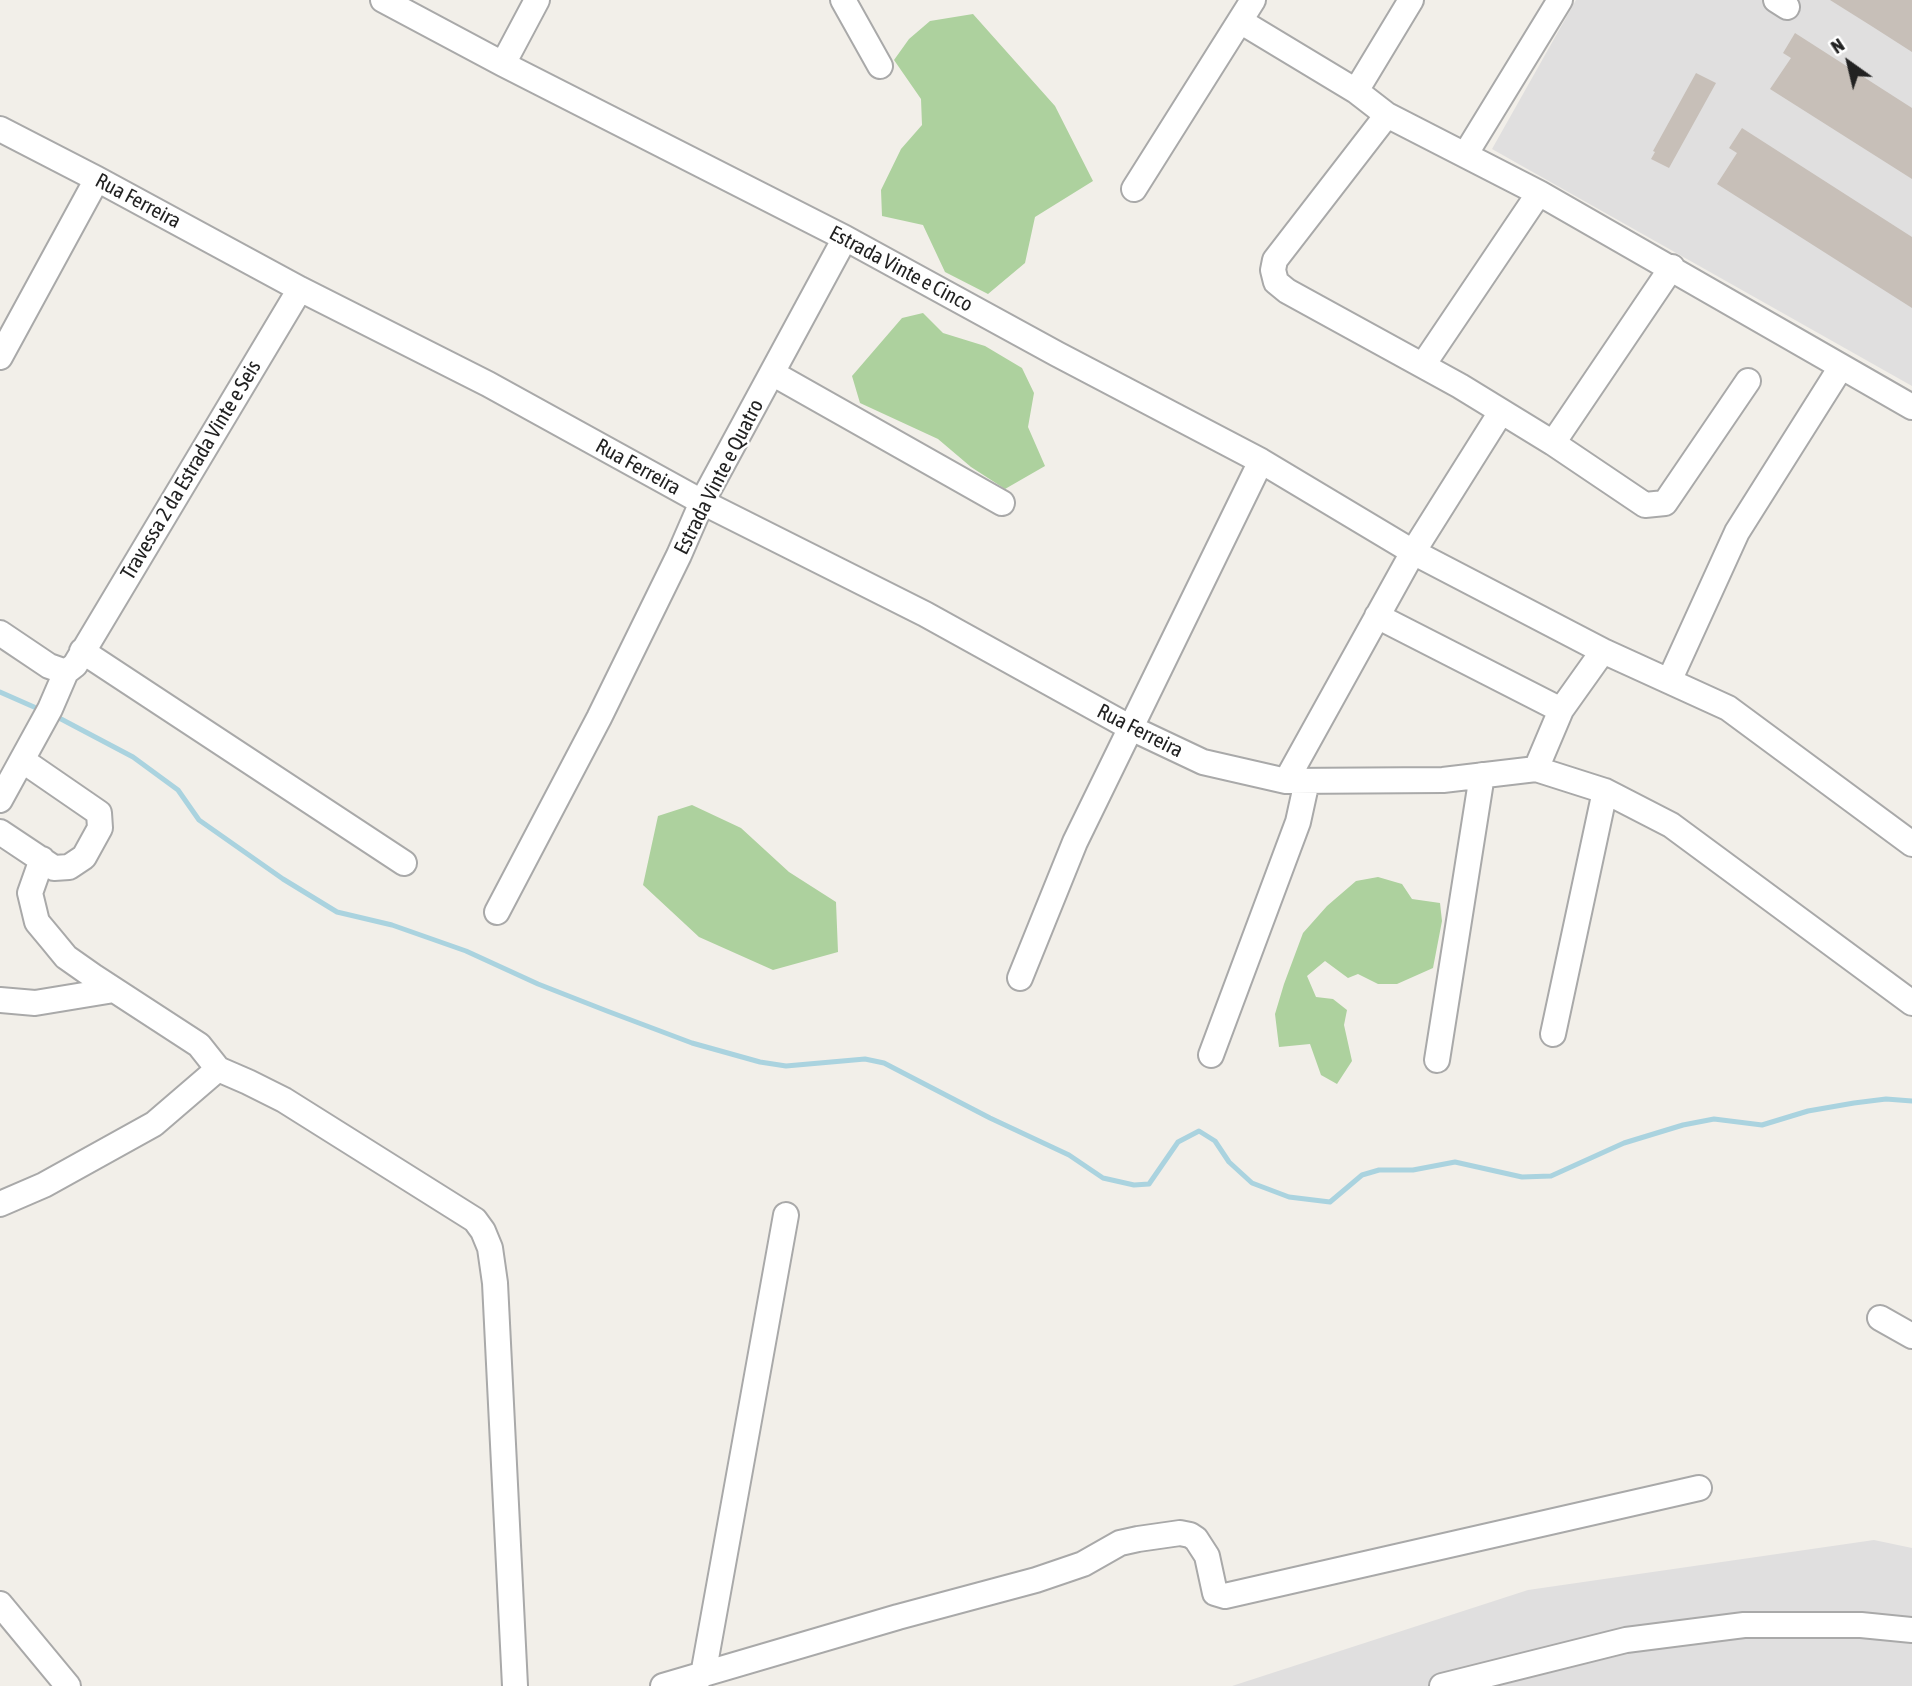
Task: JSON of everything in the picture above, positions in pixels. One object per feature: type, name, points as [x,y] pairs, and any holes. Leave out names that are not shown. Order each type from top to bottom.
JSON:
[{"type":"street","name":"Estrada Vinte e Cinco","points":[[383,0],[845,238],[1056,354],[1261,461],[1413,552],[1603,651],[1670,679],[1728,708],[1912,844]]},
{"type":"street","points":[[503,64],[537,0]]},
{"type":"street","points":[[843,0],[880,66]]},
{"type":"street","points":[[1356,92],[1411,0]]},
{"type":"street","points":[[1465,155],[1560,0]]},
{"type":"street","points":[[1134,189],[1246,10],[1387,115],[1539,193],[1912,407]]},
{"type":"street","points":[[1387,115],[1275,260],[1273,270],[1276,282],[1287,291],[1423,365],[1553,443],[1644,505],[1665,503],[1748,381]]},
{"type":"street","name":"Rua Ferreira","points":[[0,129],[97,178],[300,289],[488,384],[702,502],[925,614],[1131,728],[1203,762],[1296,781],[1443,780],[1536,769]]},
{"type":"street","points":[[0,357],[97,178]]},
{"type":"street","points":[[1423,365],[1539,193]]},
{"type":"street","name":"Estrada Vinte e Quatro","points":[[497,912],[599,718],[702,502],[845,238]]},
{"type":"street","points":[[1553,443],[1672,267]]},
{"type":"street","name":"Travessa 2 da Estrada Vinte e Seis","points":[[0,800],[50,709],[66,672],[75,665],[300,289]]},
{"type":"street","points":[[1670,679],[1737,532],[1841,367]]},
{"type":"street","points":[[772,373],[1002,503]]},
{"type":"street","points":[[1211,1055],[1298,822],[1296,781],[1377,615],[1413,552],[1501,412]]},
{"type":"street","points":[[1020,978],[1075,842],[1261,461]]},
{"type":"street","points":[[1377,615],[1561,710]]},
{"type":"street","points":[[0,633],[49,666],[66,672]]},
{"type":"street","points":[[82,651],[404,863]]},
{"type":"street","points":[[1603,651],[1561,710],[1536,769],[1605,791],[1671,825],[1912,1003]]},
{"type":"street","points":[[0,832],[54,868],[69,867],[84,857],[100,828],[99,813],[22,761]]},
{"type":"street","points":[[1437,1060],[1482,775]]},
{"type":"street","points":[[1553,1034],[1605,791]]},
{"type":"street","points":[[41,859],[30,893],[32,910],[37,922],[66,957],[199,1045],[218,1069],[307,1114],[450,1203],[475,1220],[483,1231],[490,1248],[495,1283],[515,1686]]},
{"type":"street","points":[[0,1000],[35,1003],[114,990]]},
{"type":"street","points":[[0,1204],[44,1185],[154,1124],[218,1069]]},
{"type":"street","points":[[703,1675],[786,1215]]},
{"type":"street","points":[[1880,1318],[1912,1336]]},
{"type":"street","points":[[663,1686],[898,1617],[1036,1580],[1083,1564],[1120,1544],[1138,1538],[1180,1533],[1190,1535],[1207,1556],[1215,1593],[1225,1596],[1699,1488]]},
{"type":"street","points":[[0,1604],[68,1686]]},
{"type":"street","points":[[1442,1686],[1476,1681],[1626,1640],[1744,1625],[1861,1625],[1912,1630]]},
{"type":"shaded area","points":[[1576,0],[1912,0],[1912,386],[1492,149]]},
{"type":"shaded area","points":[[1874,1540],[1912,1548],[1912,1686],[1232,1686],[1528,1590]]},
{"type":"green space","points":[[973,14],[1055,106],[1093,181],[1035,217],[1025,263],[988,294],[945,272],[923,225],[882,216],[881,190],[901,149],[922,125],[921,99],[894,60],[909,39],[930,21]]},
{"type":"green space","points":[[923,313],[943,333],[985,346],[1022,368],[1034,393],[1028,427],[1045,466],[1005,489],[971,467],[938,439],[860,403],[852,376],[902,318]]},
{"type":"green space","points":[[692,805],[741,828],[789,872],[836,902],[838,952],[773,970],[699,937],[643,885],[658,816]]},
{"type":"green space","points":[[1378,877],[1402,884],[1412,899],[1440,903],[1442,921],[1433,968],[1397,984],[1378,984],[1358,974],[1348,978],[1325,961],[1307,976],[1316,997],[1333,999],[1347,1010],[1344,1025],[1352,1061],[1337,1084],[1321,1075],[1310,1044],[1279,1047],[1275,1014],[1303,933],[1327,906],[1356,881]]},
{"type":"building","points":[[1830,0],[1912,0],[1912,52],[1873,27]]},
{"type":"building","points":[[1795,33],[1912,108],[1912,179],[1770,89],[1791,58],[1783,53]]},
{"type":"building","points":[[1696,73],[1716,83],[1669,168],[1651,159],[1655,152],[1653,151]]},
{"type":"building","points":[[1742,128],[1912,237],[1912,308],[1717,184],[1737,153],[1729,148]]},
{"type":"waterway","points":[[0,692],[34,707]]},
{"type":"waterway","points":[[61,719],[133,757],[178,790],[199,820],[283,879],[337,912],[392,925],[466,951],[538,984],[607,1011],[692,1043],[760,1062],[786,1066],[865,1059],[884,1063],[1069,1155],[1103,1178],[1134,1185],[1149,1184],[1178,1142],[1199,1131],[1215,1141],[1229,1162],[1252,1183],[1289,1197],[1330,1202],[1362,1175],[1379,1170],[1413,1170],[1455,1162],[1522,1177],[1551,1176],[1624,1143],[1683,1125],[1714,1119],[1762,1125],[1808,1111],[1854,1103],[1886,1099],[1912,1101]]}]
